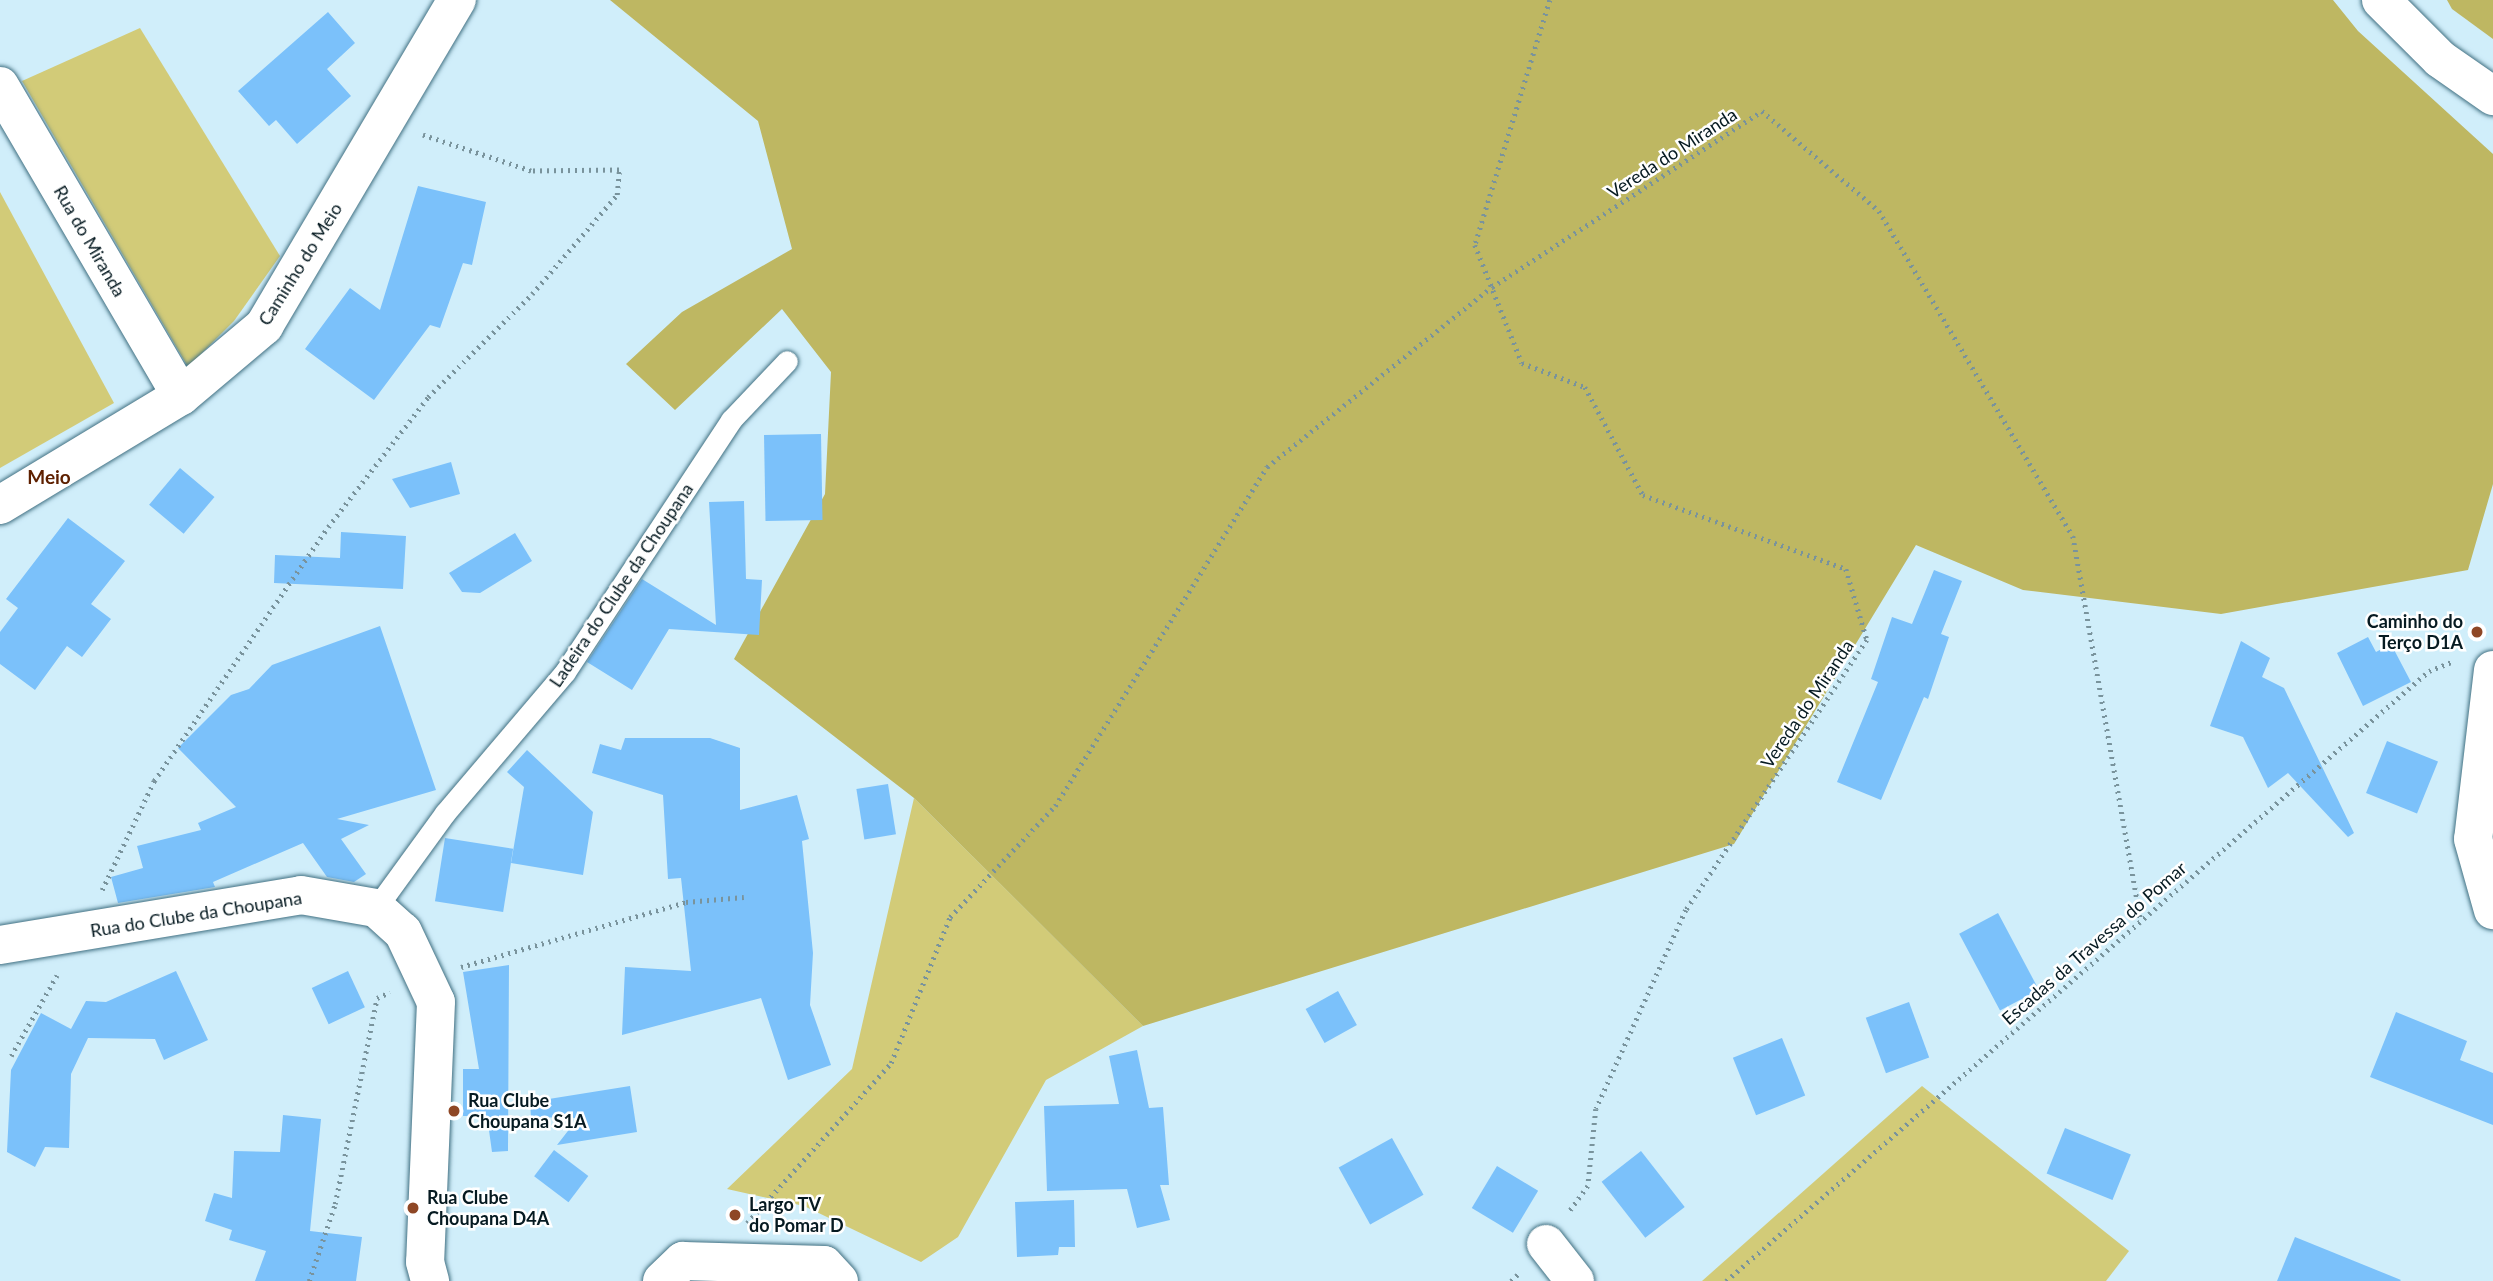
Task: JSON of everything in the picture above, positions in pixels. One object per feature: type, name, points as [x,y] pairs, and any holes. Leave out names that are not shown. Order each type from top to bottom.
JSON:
[{"type":"street","name":"Caminho do Meio","points":[[0,505],[181,396],[264,326],[457,0]]},
{"type":"street","points":[[2381,0],[2440,59],[2493,96]]},
{"type":"street","name":"Rua do Miranda","points":[[0,86],[181,396]]},
{"type":"street","points":[[2480,664],[2473,839],[2493,910]]},
{"type":"street","name":"Rua do Clube da Choupana","points":[[0,946],[301,895],[376,908]]},
{"type":"street","points":[[376,908],[402,932],[436,1002],[425,1262],[430,1281]]},
{"type":"street","points":[[1546,1244],[1576,1281]]},
{"type":"street","points":[[662,1281],[683,1261],[824,1265],[839,1281]]},
{"type":"lane","name":"Ladeira do Clube da Choupana","points":[[376,908],[444,813],[565,672],[731,420],[787,361]]},
{"type":"path","name":"Vereda do Miranda","points":[[1546,1244],[1588,1186],[1596,1109],[1686,910],[1867,640],[1846,569],[1643,495],[1585,387],[1522,363],[1475,245],[1550,0]]},
{"type":"path","name":"Vereda do Miranda","points":[[1492,287],[1762,111],[1879,211],[2073,536],[2141,921]]},
{"type":"path","points":[[11,1056],[82,932],[154,781],[328,527],[428,397],[532,294],[617,195],[619,170],[531,172],[442,145],[388,117]]},
{"type":"path","points":[[711,1262],[891,1063],[950,917],[1055,806],[1267,467],[1492,287]]},
{"type":"path","name":"Escadas da Travessa do Pomar","points":[[1726,1281],[2428,671],[2480,664]]},
{"type":"path","points":[[309,1281],[335,1205],[377,998],[423,977],[686,902],[744,897]]},
{"type":"shaded area","points":[[610,0],[2333,0],[2358,31],[2493,154],[2493,484],[2468,570],[2221,614],[2023,590],[1916,545],[1734,844],[1143,1026],[914,798],[734,659],[825,494],[831,372],[782,309],[675,410],[626,364],[682,312],[792,249],[758,121]]},
{"type":"shaded area","points":[[2447,0],[2493,0],[2493,39],[2452,9]]},
{"type":"shaded area","points":[[140,28],[280,256],[234,321],[188,367],[22,81]]},
{"type":"shaded area","points":[[0,192],[114,403],[0,468]]},
{"type":"shaded area","points":[[914,798],[1143,1026],[1046,1080],[958,1237],[921,1262],[804,1206],[727,1189],[852,1069]]},
{"type":"shaded area","points":[[1922,1086],[2129,1251],[2106,1281],[1702,1281]]},
{"type":"building","points":[[328,12],[355,43],[327,69],[351,96],[297,144],[276,120],[269,126],[238,91]]},
{"type":"building","points":[[418,186],[486,202],[472,265],[463,263],[440,328],[430,325],[374,400],[305,349],[350,288],[380,310]]},
{"type":"building","points":[[821,434],[823,520],[766,521],[764,435]]},
{"type":"building","points":[[451,462],[460,494],[410,508],[392,479]]},
{"type":"building","points":[[180,468],[214,497],[184,534],[149,505]]},
{"type":"building","points":[[744,501],[746,579],[762,580],[759,635],[669,629],[632,690],[587,662],[642,579],[716,625],[709,502]]},
{"type":"building","points":[[68,518],[125,561],[91,604],[111,619],[82,657],[67,646],[35,690],[0,664],[0,632],[18,608],[6,599]]},
{"type":"building","points":[[341,532],[406,536],[403,589],[274,583],[275,555],[340,558]]},
{"type":"building","points":[[515,533],[532,561],[480,593],[462,592],[449,573]]},
{"type":"building","points":[[1934,570],[1962,581],[1941,634],[1949,637],[1928,699],[1924,697],[1881,800],[1837,782],[1878,682],[1871,679],[1892,617],[1912,624]]},
{"type":"building","points":[[380,626],[436,790],[337,819],[369,825],[341,839],[366,874],[354,882],[327,877],[303,843],[213,882],[215,887],[118,903],[111,877],[143,868],[137,846],[201,830],[198,823],[236,807],[178,748],[231,695],[249,689],[272,665]]},
{"type":"building","points":[[2368,637],[2376,652],[2391,644],[2411,682],[2363,706],[2337,653]]},
{"type":"building","points":[[2241,641],[2270,658],[2262,677],[2284,688],[2354,833],[2348,837],[2288,773],[2268,788],[2243,737],[2210,726]]},
{"type":"building","points":[[625,738],[710,738],[740,748],[740,810],[797,795],[809,839],[802,841],[813,953],[810,1005],[831,1065],[788,1080],[761,998],[622,1035],[625,967],[691,971],[681,878],[668,879],[663,795],[592,773],[600,744],[621,750]]},
{"type":"building","points":[[2387,741],[2438,762],[2417,814],[2366,793]]},
{"type":"building","points":[[527,750],[593,812],[583,875],[511,863],[524,787],[507,772]]},
{"type":"building","points":[[888,784],[896,834],[864,839],[856,789]]},
{"type":"building","points":[[445,838],[513,849],[503,912],[435,901]]},
{"type":"building","points":[[1998,913],[2039,990],[2000,1010],[1959,934]]},
{"type":"building","points":[[509,965],[508,1151],[492,1152],[487,1116],[463,1116],[463,1069],[479,1069],[463,972]]},
{"type":"building","points":[[176,971],[208,1040],[164,1060],[155,1039],[88,1038],[71,1074],[69,1148],[45,1147],[35,1167],[7,1152],[11,1070],[41,1013],[71,1029],[86,1001],[106,1002]]},
{"type":"building","points":[[348,971],[365,1007],[329,1024],[312,988]]},
{"type":"building","points":[[1338,991],[1357,1025],[1325,1043],[1306,1009]]},
{"type":"building","points":[[1909,1002],[1929,1057],[1886,1073],[1866,1018]]},
{"type":"building","points":[[2396,1012],[2467,1041],[2460,1060],[2493,1073],[2493,1125],[2370,1077]]},
{"type":"building","points":[[1782,1038],[1805,1095],[1756,1115],[1733,1058]]},
{"type":"building","points":[[1137,1050],[1149,1108],[1163,1107],[1169,1185],[1160,1185],[1170,1220],[1137,1228],[1127,1189],[1047,1191],[1044,1106],[1119,1104],[1109,1056]]},
{"type":"building","points":[[630,1086],[637,1132],[557,1145],[578,1118],[531,1117],[530,1102]]},
{"type":"building","points":[[283,1115],[321,1119],[310,1231],[362,1237],[356,1281],[255,1281],[266,1251],[229,1240],[232,1230],[205,1221],[214,1193],[232,1198],[234,1151],[280,1152]]},
{"type":"building","points":[[2065,1128],[2131,1155],[2112,1200],[2047,1173]]},
{"type":"building","points":[[1392,1138],[1424,1195],[1370,1224],[1339,1168]]},
{"type":"building","points":[[554,1150],[588,1176],[568,1202],[534,1176]]},
{"type":"building","points":[[1641,1151],[1685,1207],[1645,1238],[1602,1182]]},
{"type":"building","points":[[1497,1166],[1538,1191],[1513,1233],[1472,1208]]},
{"type":"building","points":[[1074,1200],[1075,1247],[1059,1247],[1058,1255],[1017,1257],[1015,1202]]},
{"type":"building","points":[[2295,1237],[2401,1280],[2277,1281]]},
{"type":"place","name":"Caminho do Terço D1A","points":[[2477,632]]},
{"type":"place","name":"Rua Clube Choupana S1A","points":[[454,1111]]},
{"type":"place","name":"Rua Clube Choupana D4A","points":[[413,1208]]},
{"type":"place","name":"Largo TV do Pomar D","points":[[735,1215]]},
{"type":"district","name":"Meio","points":[[49,477]]}]
